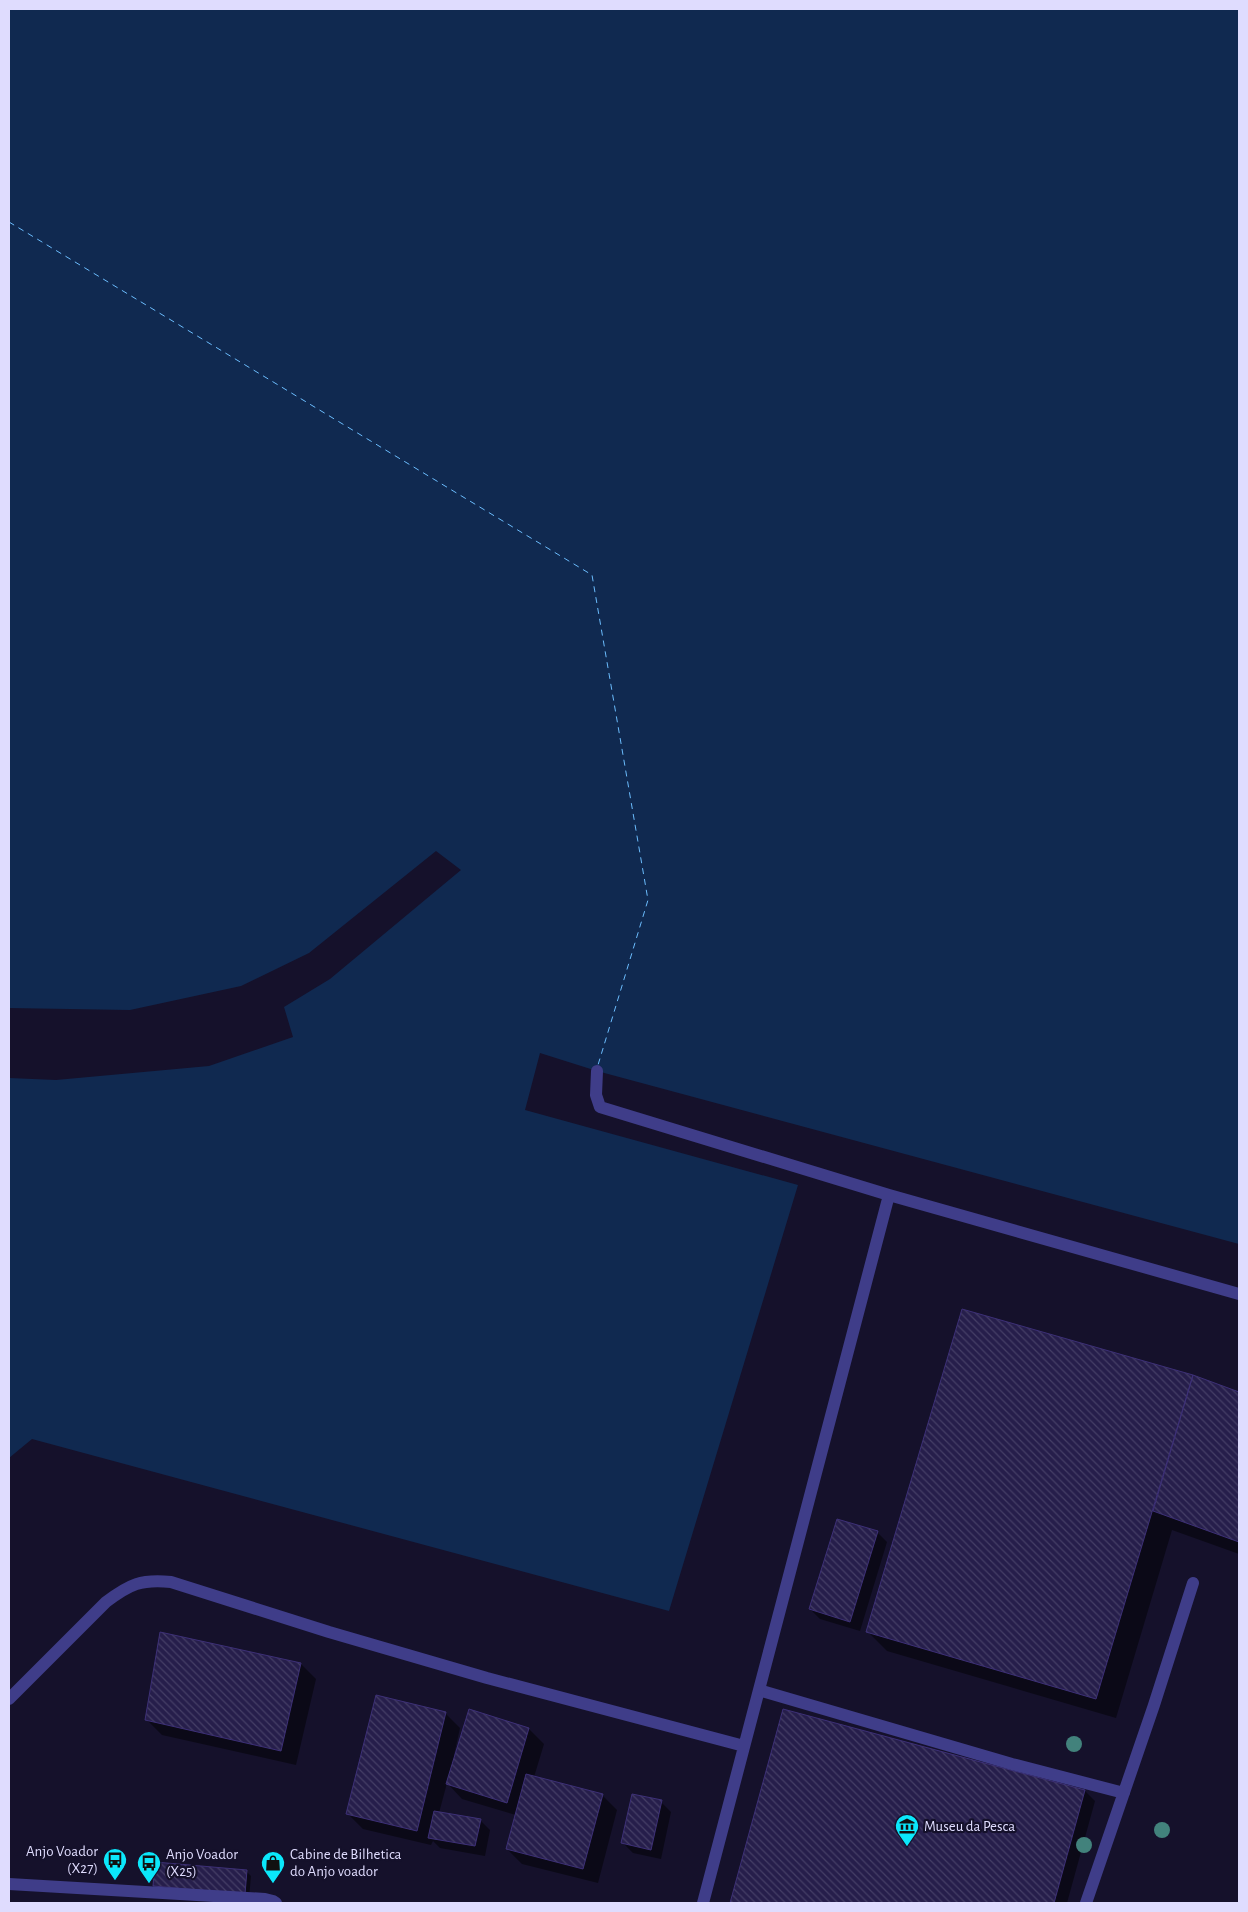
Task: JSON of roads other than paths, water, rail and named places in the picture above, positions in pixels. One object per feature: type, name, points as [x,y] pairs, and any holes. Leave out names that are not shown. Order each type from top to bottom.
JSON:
[{"type":"lane","points":[[597,1071],[596,1095],[600,1107],[889,1195],[1239,1294]]},
{"type":"lane","points":[[702,1903],[889,1195]]},
{"type":"lane","points":[[9,1699],[106,1602],[137,1583],[153,1580],[172,1582],[329,1632],[487,1678],[744,1746]]},
{"type":"lane","points":[[1086,1903],[1193,1583]]},
{"type":"lane","points":[[759,1690],[1012,1764],[1124,1793]]},
{"type":"lane","points":[[9,1884],[265,1900],[276,1903]]},
{"type":"water","points":[[9,9],[1239,9],[1239,1244],[597,1071],[540,1053],[525,1110],[798,1185],[669,1611],[32,1439],[9,1458],[9,1078],[56,1080],[209,1066],[293,1037],[284,1007],[330,979],[461,870],[436,851],[309,953],[241,986],[130,1010],[9,1008]]},
{"type":"place","name":"Museu da Pesca","points":[[907,1847]]},
{"type":"place","name":"Anjo Voador (X27)","points":[[115,1881]]},
{"type":"place","name":"Anjo Voador (X25)","points":[[149,1884]]},
{"type":"place","name":"Cabine de Bilhetica do Anjo voador","points":[[273,1884]]}]
